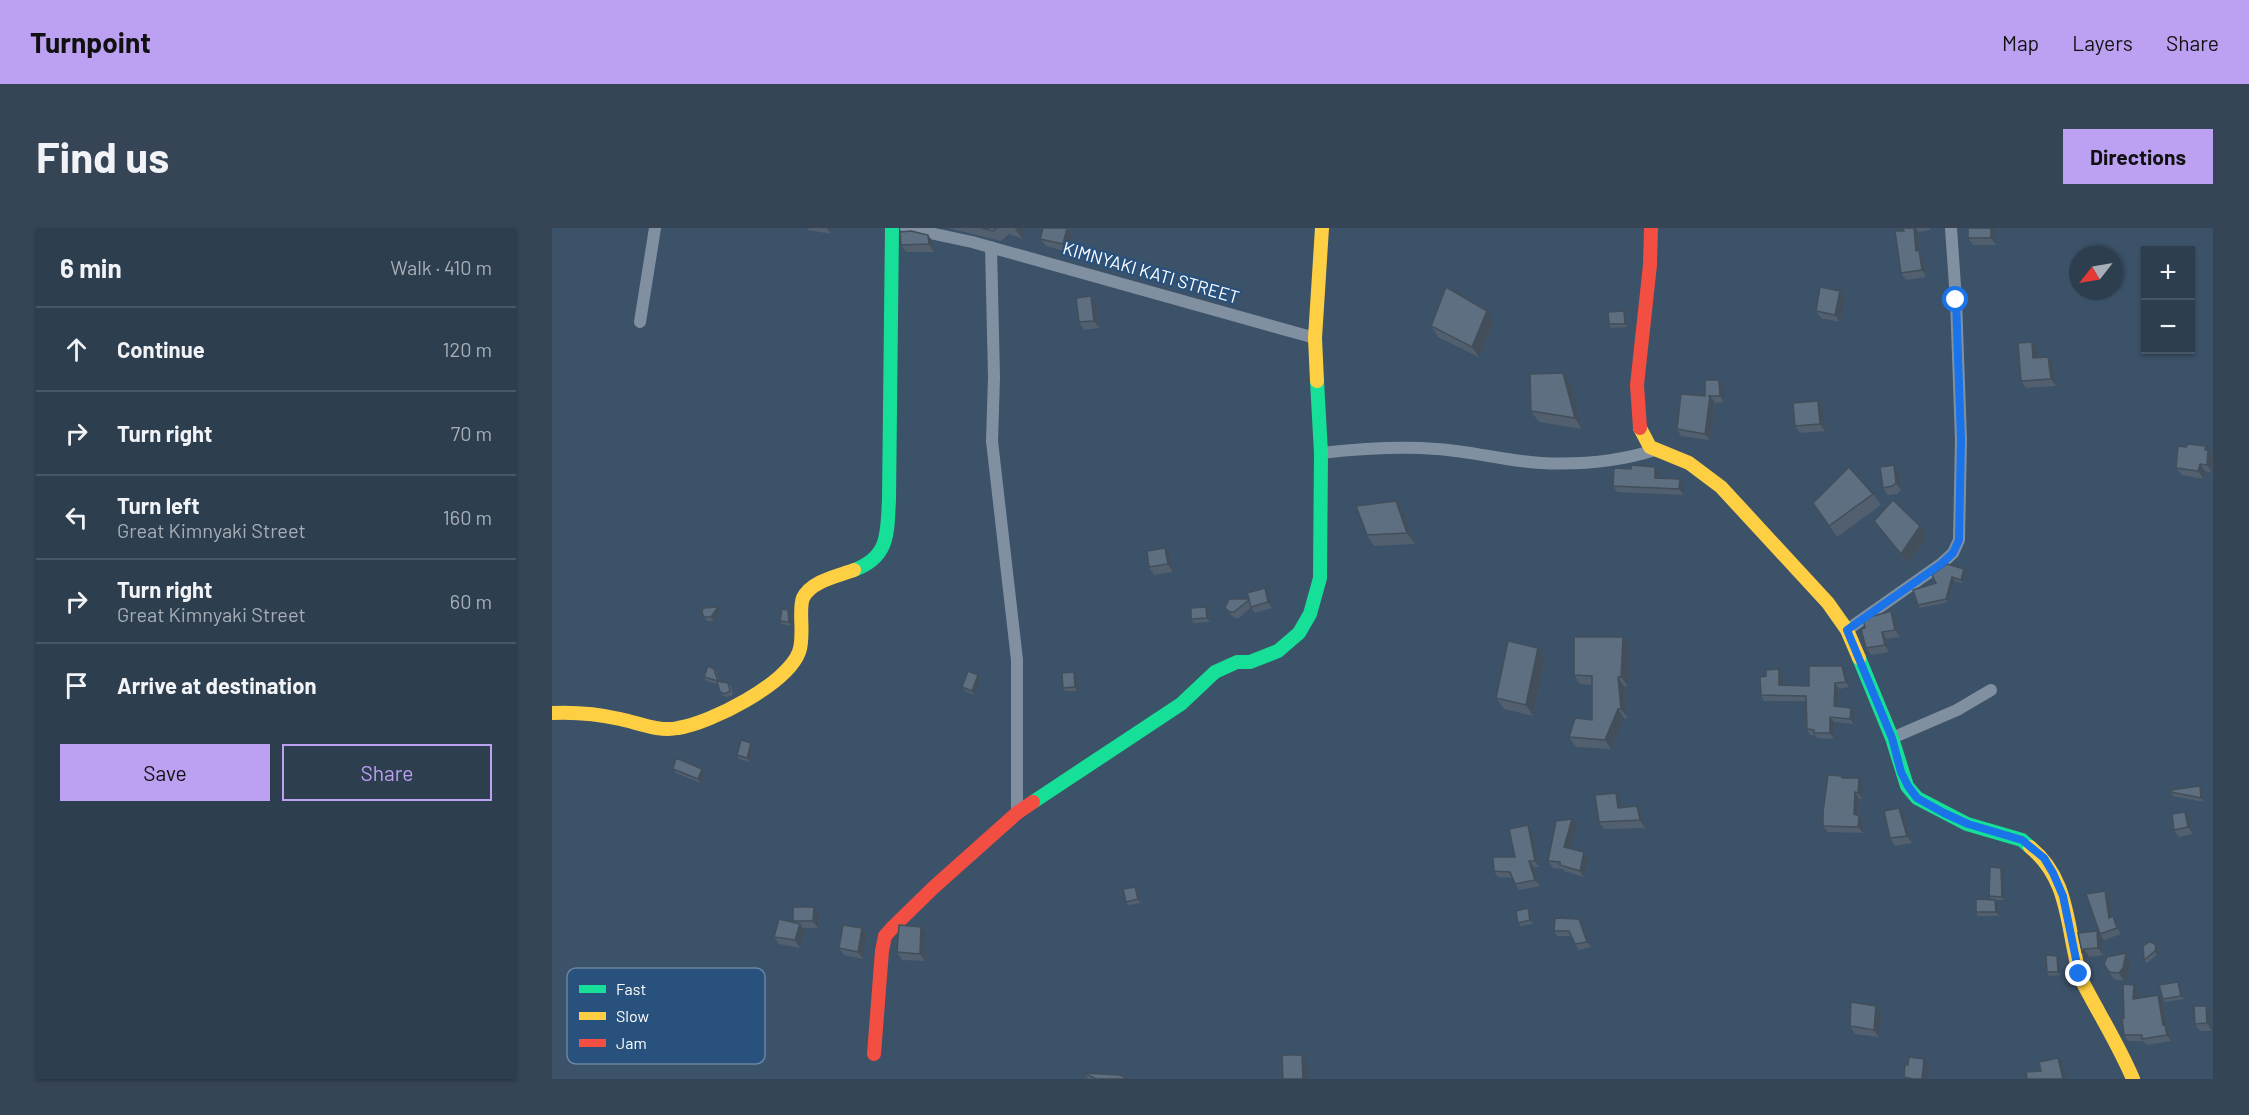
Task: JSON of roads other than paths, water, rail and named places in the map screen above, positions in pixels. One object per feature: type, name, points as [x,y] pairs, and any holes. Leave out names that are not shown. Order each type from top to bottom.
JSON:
[{"type":"street","points":[[640,322],[655,228]]},
{"type":"street","points":[[552,713],[603,716],[650,727],[676,729],[702,723],[722,713],[764,689],[791,665],[799,654],[802,599],[807,591],[832,578],[856,570],[873,559],[885,544],[890,500],[892,228]]},
{"type":"street","name":"KIMNYAKI KATI STREET","points":[[906,228],[991,247],[1316,338]]},
{"type":"street","points":[[874,1054],[885,936],[934,887],[1017,813],[1181,704],[1215,672],[1237,662],[1250,662],[1278,651],[1299,633],[1310,614],[1320,578],[1321,453],[1316,338],[1322,228]]},
{"type":"street","points":[[1651,228],[1650,263],[1642,331],[1638,417],[1641,435],[1654,450],[1683,459],[1721,487],[1828,603],[1847,630],[1892,738],[1901,772],[1917,798],[1968,824],[2022,840],[2044,858],[2063,896],[2079,974],[2133,1079]]},
{"type":"street","points":[[1847,630],[1941,564],[1953,553],[1959,540],[1961,440],[1951,228]]},
{"type":"street","points":[[991,247],[994,365],[992,441],[1017,660],[1017,813]]},
{"type":"street","points":[[1321,453],[1435,448],[1540,463],[1585,463],[1624,459],[1654,450]]},
{"type":"street","points":[[1892,738],[1957,710],[1992,690]]}]
